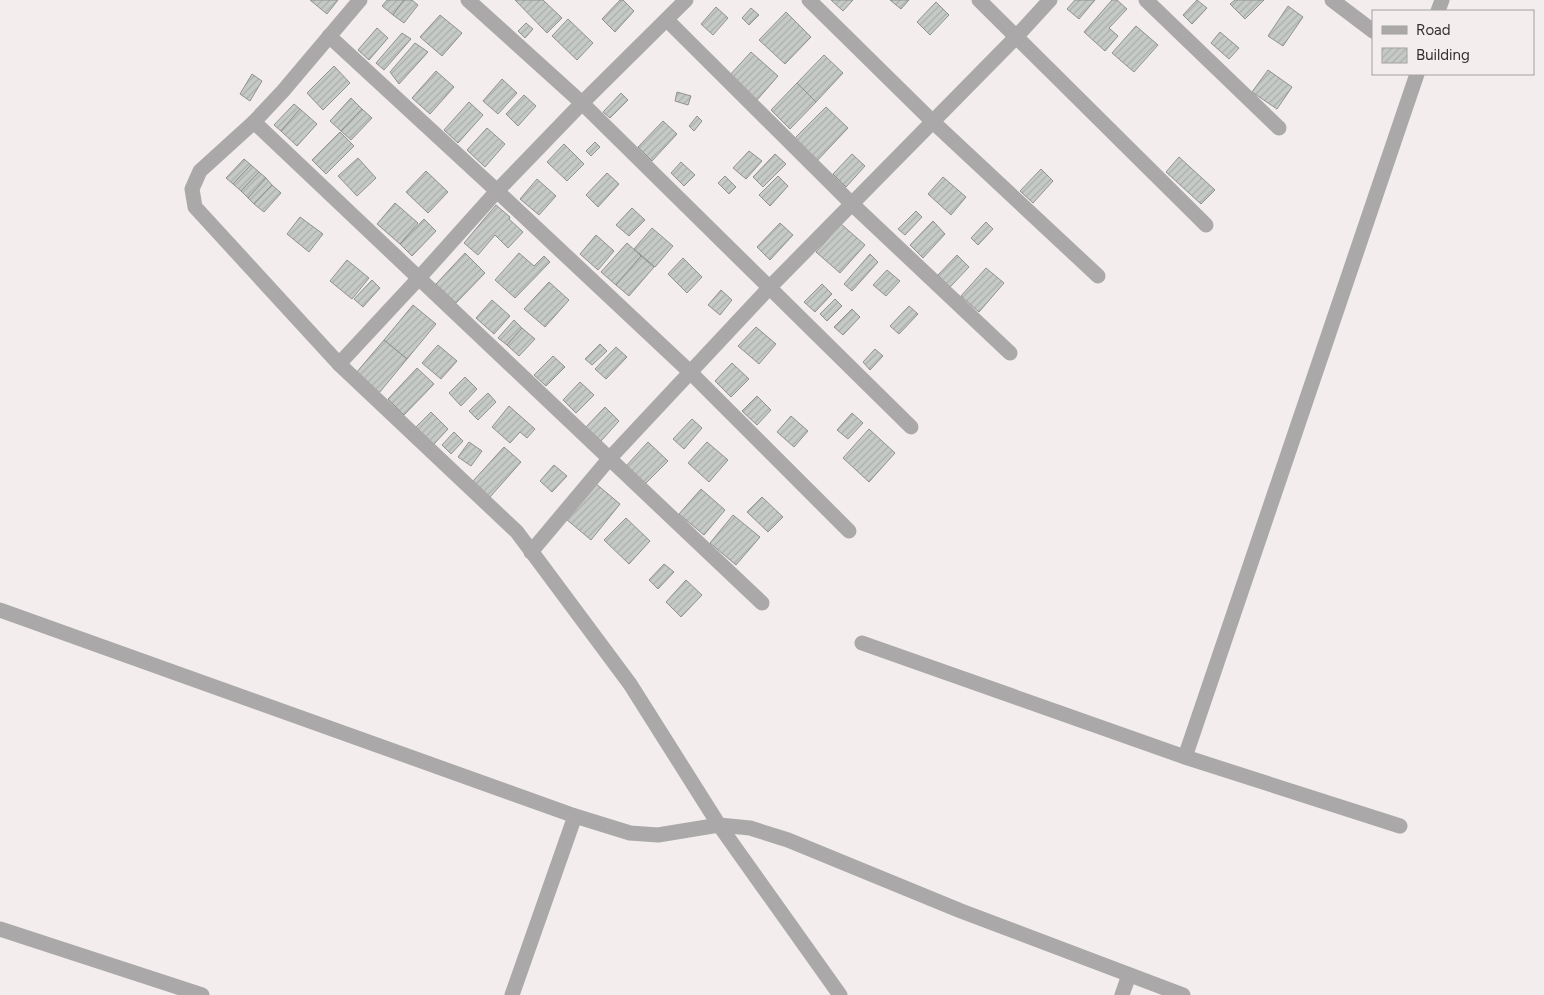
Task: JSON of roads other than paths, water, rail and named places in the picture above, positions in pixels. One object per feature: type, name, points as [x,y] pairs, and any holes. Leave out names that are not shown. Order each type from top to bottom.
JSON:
[{"type":"street","points":[[360,0],[283,91],[254,122],[200,172],[192,189],[195,208],[339,364],[516,532],[630,684],[720,825],[840,995]]},
{"type":"street","points":[[468,0],[582,103],[911,427]]},
{"type":"street","points":[[339,364],[497,191],[686,0]]},
{"type":"street","points":[[809,0],[932,121],[1098,276]]},
{"type":"street","points":[[979,0],[1206,225]]},
{"type":"street","points":[[531,552],[609,460],[690,372],[769,288],[1017,36],[1050,0]]},
{"type":"street","points":[[1146,0],[1280,128]]},
{"type":"street","points":[[1332,0],[1372,31]]},
{"type":"street","points":[[667,20],[852,204],[1010,353]]},
{"type":"street","points":[[329,36],[690,372],[849,531]]},
{"type":"street","points":[[1185,757],[1417,75]]},
{"type":"street","points":[[254,122],[762,603]]},
{"type":"street","points":[[0,610],[575,816],[630,833],[658,834],[720,825],[750,828],[788,840],[961,911],[1183,995]]},
{"type":"street","points":[[862,644],[1185,757],[1400,826]]},
{"type":"street","points":[[512,995],[575,816]]},
{"type":"street","points":[[0,929],[202,995]]},
{"type":"street","points":[[1122,995],[1129,975]]}]
